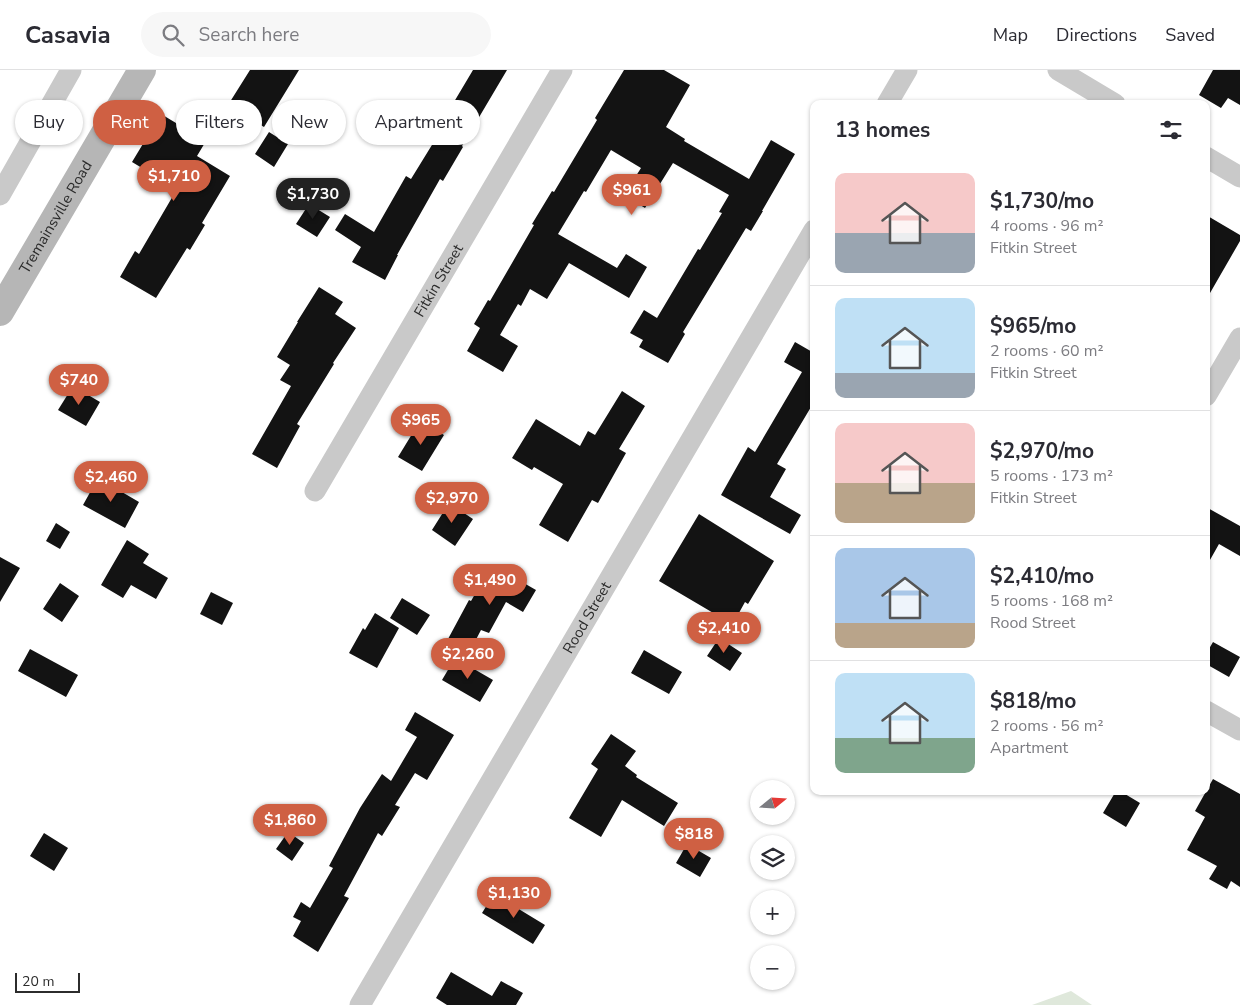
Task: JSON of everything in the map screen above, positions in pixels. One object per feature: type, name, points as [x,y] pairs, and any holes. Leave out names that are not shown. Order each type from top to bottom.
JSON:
[{"type":"street","points":[[0,195],[71,70]]},
{"type":"street","name":"Tremainsville Road","points":[[3,302],[142,70]]},
{"type":"street","name":"Fitkin Street","points":[[315,491],[562,70]]},
{"type":"street","points":[[889,100],[907,70]]},
{"type":"street","points":[[1058,70],[1108,100]]},
{"type":"street","points":[[1210,160],[1240,177]]},
{"type":"street","name":"Rood Street","points":[[360,1005],[810,237]]},
{"type":"street","points":[[1210,389],[1240,338]]},
{"type":"street","points":[[1210,713],[1240,730]]},
{"type":"shaded area","points":[[1071,991],[1092,1005],[1032,1005]]},
{"type":"building","points":[[250,70],[299,70],[281,100],[272,100],[272,114],[264,127],[262,126],[262,100],[231,100]]},
{"type":"building","points":[[473,70],[507,70],[480,116],[480,100],[455,100]]},
{"type":"building","points":[[624,70],[664,70],[690,85],[666,127],[685,139],[684,141],[749,179],[771,140],[795,154],[751,231],[746,228],[683,332],[685,334],[668,363],[639,347],[643,340],[630,333],[644,310],[657,318],[722,213],[719,212],[729,195],[673,163],[645,208],[624,195],[641,168],[611,150],[558,234],[617,268],[626,254],[647,267],[629,298],[569,263],[547,299],[530,289],[521,306],[518,304],[500,335],[518,346],[503,372],[467,351],[480,328],[474,324],[488,300],[490,301],[534,225],[532,224],[552,191],[554,192],[597,120],[595,118]]},
{"type":"building","points":[[1213,70],[1240,70],[1240,105],[1228,98],[1221,108],[1199,95]]},
{"type":"building","points":[[166,117],[176,123],[176,145],[204,145],[197,156],[230,176],[202,223],[205,225],[190,250],[187,248],[156,298],[120,277],[135,251],[139,254],[177,189],[132,162],[142,145],[166,145]]},
{"type":"building","points":[[269,132],[272,134],[272,145],[287,145],[274,167],[255,154]]},
{"type":"building","points":[[432,145],[463,145],[443,181],[440,179],[385,280],[352,262],[361,247],[335,230],[345,214],[374,232],[406,176],[411,179]]},
{"type":"building","points":[[309,204],[330,217],[317,237],[296,224]]},
{"type":"building","points":[[1210,217],[1240,235],[1240,241],[1210,293]]},
{"type":"building","points":[[319,287],[343,302],[335,314],[356,328],[297,424],[300,426],[277,468],[252,454],[291,386],[280,380],[290,365],[277,357]]},
{"type":"building","points":[[795,342],[810,351],[810,409],[777,464],[786,469],[770,497],[801,515],[790,534],[721,495],[748,447],[755,452],[802,372],[784,362]]},
{"type":"building","points":[[73,386],[100,402],[86,426],[58,410]]},
{"type":"building","points":[[622,391],[645,406],[619,449],[626,453],[598,503],[592,500],[568,542],[539,525],[563,484],[534,467],[532,470],[512,458],[536,419],[580,446],[588,431],[595,435]]},
{"type":"building","points":[[420,421],[444,435],[422,471],[398,457]]},
{"type":"building","points":[[98,478],[139,502],[125,528],[83,505]]},
{"type":"building","points":[[449,503],[473,519],[455,546],[432,530]]},
{"type":"building","points":[[1210,509],[1240,526],[1240,556],[1219,544],[1210,560]]},
{"type":"building","points":[[699,514],[774,561],[748,604],[745,602],[729,631],[711,622],[715,614],[659,581]]},
{"type":"building","points":[[56,523],[70,532],[60,549],[46,541]]},
{"type":"building","points":[[127,540],[149,554],[143,563],[168,578],[156,599],[131,585],[123,598],[101,585]]},
{"type":"building","points":[[0,557],[20,568],[0,602]]},
{"type":"building","points":[[492,565],[536,590],[523,612],[506,602],[489,633],[481,630],[470,651],[448,639],[469,600],[471,601]]},
{"type":"building","points":[[60,583],[79,596],[62,622],[43,609]]},
{"type":"building","points":[[211,592],[233,603],[222,625],[200,614]]},
{"type":"building","points":[[402,598],[430,615],[417,635],[390,618]]},
{"type":"building","points":[[375,613],[399,628],[377,668],[349,653],[363,628],[365,630]]},
{"type":"building","points":[[719,638],[742,653],[730,671],[707,656]]},
{"type":"building","points":[[1213,642],[1240,657],[1229,677],[1210,666],[1210,647]]},
{"type":"building","points":[[30,649],[78,675],[66,697],[18,671]]},
{"type":"building","points":[[644,650],[682,672],[669,694],[631,673]]},
{"type":"building","points":[[455,658],[493,680],[480,702],[442,680]]},
{"type":"building","points":[[415,712],[454,735],[427,780],[415,773],[395,805],[400,807],[382,836],[378,833],[344,896],[349,898],[318,952],[293,936],[301,921],[293,917],[301,902],[310,908],[333,868],[329,866],[360,808],[382,774],[391,781],[417,737],[405,730]]},
{"type":"building","points":[[611,734],[636,751],[625,766],[637,775],[636,777],[678,803],[664,826],[622,800],[601,837],[569,818],[598,769],[591,764]]},
{"type":"building","points":[[1213,779],[1240,794],[1240,887],[1231,881],[1227,889],[1209,879],[1217,866],[1187,850],[1205,817],[1195,811],[1204,795],[1210,795],[1210,784]]},
{"type":"building","points":[[1114,795],[1127,795],[1140,803],[1126,827],[1103,813]]},
{"type":"building","points":[[288,832],[304,843],[292,861],[276,849]]},
{"type":"building","points":[[44,833],[68,848],[54,871],[30,856]]},
{"type":"building","points":[[687,844],[711,858],[700,877],[676,863]]},
{"type":"building","points":[[494,894],[545,925],[533,944],[482,913]]},
{"type":"building","points":[[451,972],[492,996],[501,981],[523,993],[516,1005],[447,1005],[436,998]]}]
